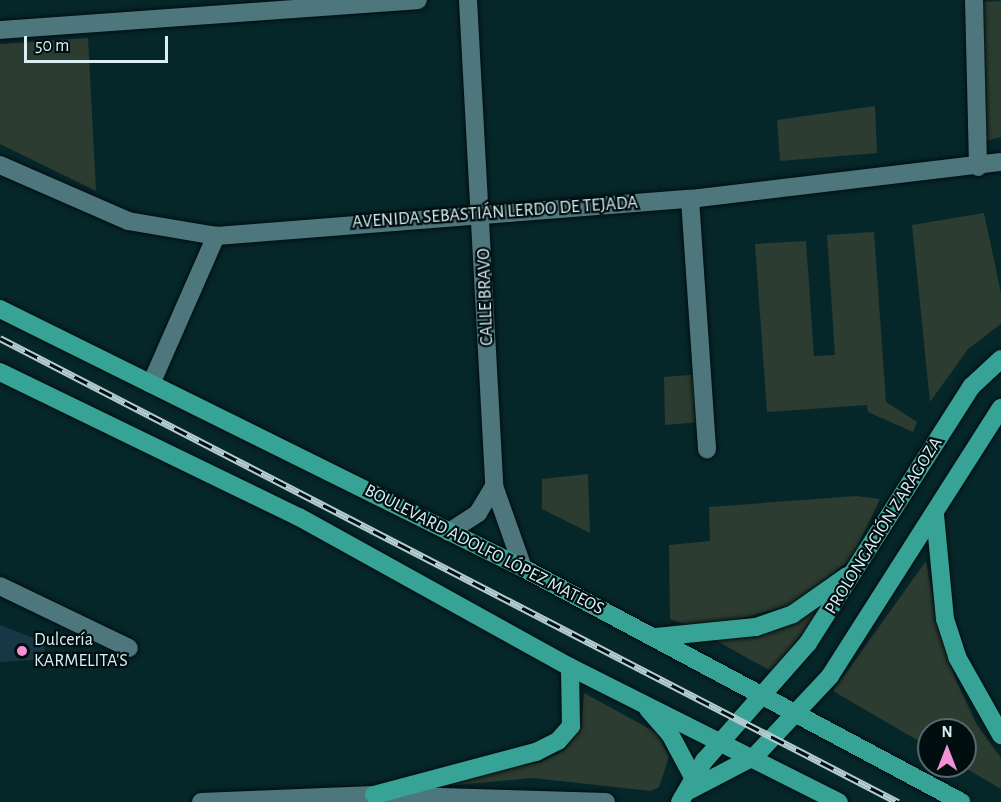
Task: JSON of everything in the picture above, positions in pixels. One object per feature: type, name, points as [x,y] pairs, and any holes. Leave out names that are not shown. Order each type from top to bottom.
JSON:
[{"type":"main road","name":"BOULEVARD ADOLFO LÓPEZ MATEOS","points":[[0,309],[523,568],[798,711],[962,802]]},
{"type":"main road","name":"PROLONGACIÓN ZARAGOZA","points":[[688,791],[722,740],[808,643],[862,564],[972,386],[1001,359]]},
{"type":"main road","points":[[0,372],[299,517],[570,667],[755,756],[839,802]]},
{"type":"main road","name":"PROLONGACIÓN ZARAGOZA","points":[[688,791],[755,756],[830,676],[935,515],[1001,408]]},
{"type":"main road","points":[[935,515],[945,619],[957,657],[1001,735]]},
{"type":"main road","points":[[656,637],[756,627],[793,614],[862,564]]},
{"type":"main road","points":[[375,795],[536,752],[558,741],[571,726],[570,667]]},
{"type":"main road","points":[[641,701],[670,734],[688,791]]},
{"type":"street","points":[[0,30],[418,0]]},
{"type":"street","name":"CALLE BRAVO","points":[[468,0],[483,213],[494,486],[523,568]]},
{"type":"street","points":[[974,0],[978,167]]},
{"type":"street","name":"AVENIDA SEBASTIÁN LERDO DE TEJADA","points":[[0,165],[128,221],[216,236],[483,213],[690,199],[978,167],[1001,162]]},
{"type":"street","points":[[690,199],[707,449]]},
{"type":"street","points":[[151,384],[216,236]]},
{"type":"street","points":[[449,532],[478,513],[494,486]]},
{"type":"street","points":[[0,586],[129,648]]},
{"type":"street","points":[[201,802],[375,795],[606,802]]},
{"type":"green space","points":[[1001,1],[1001,137],[986,141],[983,2]]},
{"type":"green space","points":[[88,38],[96,191],[0,144],[0,44]]},
{"type":"green space","points":[[875,106],[877,153],[780,161],[777,120]]},
{"type":"green space","points":[[984,213],[1001,293],[1001,324],[968,349],[930,402],[912,225]]},
{"type":"green space","points":[[874,232],[886,402],[917,422],[913,432],[868,412],[867,405],[767,412],[755,244],[806,241],[814,356],[835,355],[827,235]]},
{"type":"green space","points":[[702,374],[702,422],[665,425],[664,377]]},
{"type":"green space","points":[[588,474],[590,533],[542,509],[542,479]]},
{"type":"green space","points":[[856,496],[880,499],[852,558],[795,604],[731,621],[687,625],[670,619],[669,545],[710,541],[709,507]]},
{"type":"green space","points":[[926,561],[939,631],[955,678],[974,718],[917,718],[917,740],[833,691]]},
{"type":"green space","points":[[832,598],[771,671],[715,640],[781,629]]},
{"type":"green space","points":[[584,693],[657,733],[669,757],[659,787],[651,791],[533,778],[435,787],[493,769],[539,763],[565,750],[581,725]]},
{"type":"green space","points":[[977,725],[1001,758],[1001,789],[977,775]]},
{"type":"building","name":"Dulcería KARMELITA'S","points":[[0,625],[44,642],[45,659],[0,662]]},
{"type":"railway","points":[[0,338],[898,802]]},
{"type":"place","name":"Dulcería KARMELITA'S","points":[[22,651]]}]
